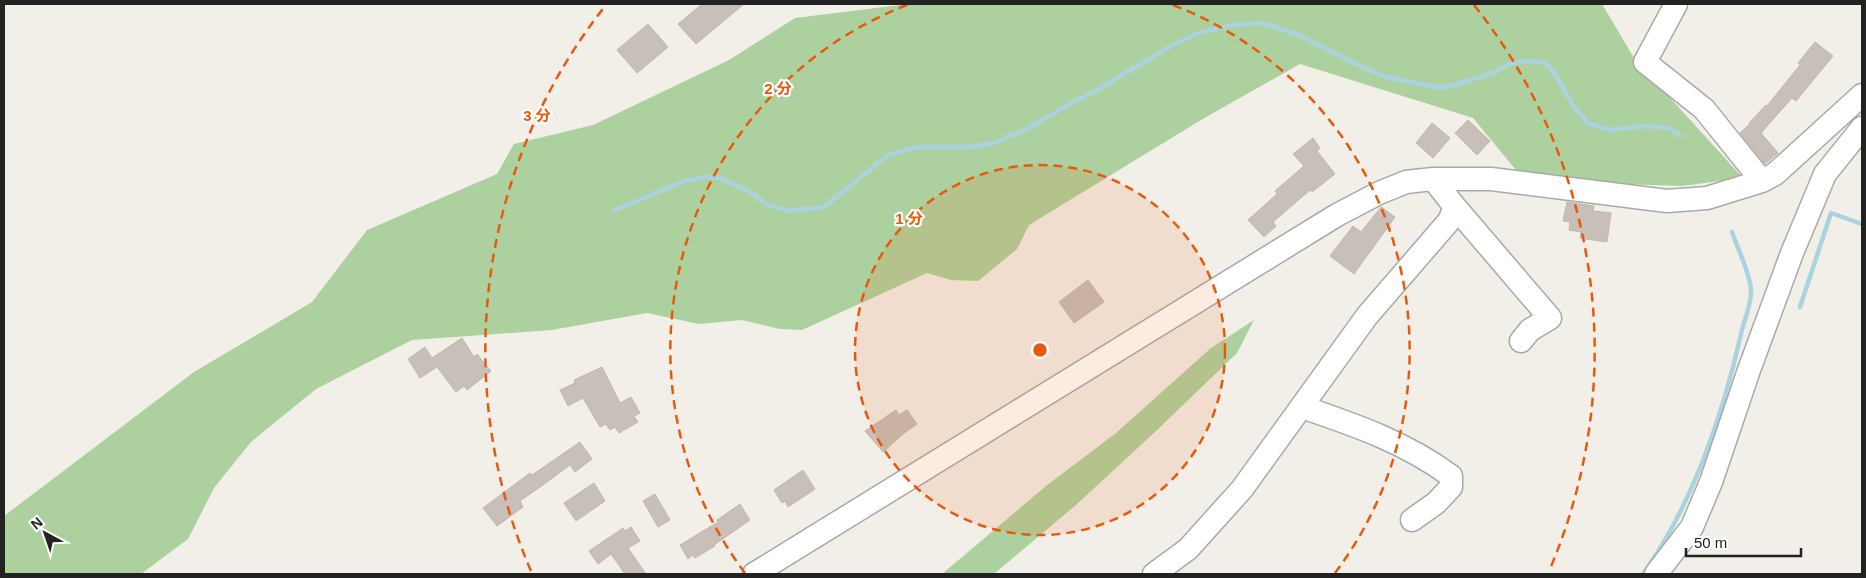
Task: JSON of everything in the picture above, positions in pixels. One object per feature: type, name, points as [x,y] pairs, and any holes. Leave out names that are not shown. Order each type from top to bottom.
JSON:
[{"type":"street","points":[[1676,4],[1645,62],[1704,109],[1762,181]]},
{"type":"street","points":[[754,574],[1337,215],[1379,193],[1406,182],[1433,179],[1491,179],[1667,201],[1707,198],[1762,181],[1775,174],[1862,95]]},
{"type":"street","points":[[1656,574],[1692,527],[1711,482],[1749,370],[1792,253],[1825,174],[1862,128]]},
{"type":"street","points":[[1433,179],[1550,318],[1530,330],[1521,341]]},
{"type":"street","points":[[1154,574],[1188,549],[1242,489],[1367,316],[1449,221],[1455,207]]},
{"type":"street","points":[[1302,407],[1369,430],[1432,462],[1451,476],[1451,487],[1436,504],[1412,520]]},
{"type":"green space","points":[[908,4],[1602,4],[1634,58],[1743,178],[1682,186],[1525,181],[1473,118],[1300,64],[1201,120],[1029,225],[1017,249],[978,281],[951,280],[927,273],[802,330],[780,329],[742,320],[699,324],[647,313],[552,330],[412,340],[316,389],[251,442],[214,488],[188,539],[141,574],[4,574],[4,516],[194,372],[312,302],[367,230],[497,174],[514,144],[593,125],[729,60],[795,18]]},
{"type":"green space","points":[[1254,320],[1237,353],[1077,504],[994,574],[942,574],[1046,486],[1116,433],[1211,348]]},
{"type":"building","points":[[702,4],[744,4],[696,44],[678,24]]},
{"type":"building","points":[[648,24],[668,47],[637,73],[617,50]]},
{"type":"building","points":[[1815,42],[1833,56],[1796,101],[1792,98],[1761,133],[1778,153],[1765,164],[1740,133],[1767,106],[1800,65],[1798,63]]},
{"type":"building","points":[[1468,120],[1490,141],[1477,155],[1455,133]]},
{"type":"building","points":[[1432,123],[1450,138],[1433,158],[1416,143]]},
{"type":"building","points":[[1313,138],[1320,148],[1317,151],[1335,174],[1312,192],[1310,190],[1273,222],[1276,226],[1264,237],[1248,220],[1277,194],[1275,191],[1304,166],[1293,154]]},
{"type":"building","points":[[1567,202],[1594,206],[1593,211],[1611,213],[1607,242],[1580,238],[1581,232],[1569,230],[1570,222],[1563,221]]},
{"type":"building","points":[[1381,207],[1395,217],[1354,274],[1330,256],[1353,226],[1361,232]]},
{"type":"building","points":[[1088,280],[1104,302],[1074,323],[1059,302]]},
{"type":"building","points":[[462,338],[474,357],[477,354],[491,371],[467,390],[464,386],[456,392],[437,367],[420,378],[408,359],[425,347],[432,358]]},
{"type":"building","points":[[602,367],[620,403],[631,397],[640,413],[634,416],[638,422],[619,433],[615,427],[610,430],[606,424],[600,427],[583,398],[568,406],[560,390],[575,383],[574,380]]},
{"type":"building","points":[[896,410],[899,415],[907,410],[917,424],[883,452],[865,431]]},
{"type":"building","points":[[580,442],[592,459],[575,472],[570,465],[520,501],[523,507],[497,526],[483,508],[530,473],[532,475]]},
{"type":"building","points":[[803,470],[815,489],[788,507],[785,501],[782,503],[774,490]]},
{"type":"building","points":[[594,483],[605,501],[576,521],[564,503]]},
{"type":"building","points":[[655,494],[670,520],[658,527],[643,501]]},
{"type":"building","points":[[740,504],[750,520],[715,546],[695,558],[693,555],[688,559],[680,545],[718,522],[717,520]]},
{"type":"building","points":[[631,527],[640,541],[628,548],[646,574],[625,574],[611,554],[598,564],[589,551],[623,528],[625,531]]},
{"type":"waterway","points":[[613,211],[684,181],[707,177],[720,178],[746,190],[768,205],[790,211],[824,207],[888,155],[917,147],[970,147],[993,143],[1025,130],[1171,46],[1198,33],[1232,25],[1263,23],[1299,35],[1386,77],[1440,88],[1495,72],[1509,64],[1526,61],[1545,62],[1556,76],[1573,105],[1588,123],[1609,130],[1645,126],[1669,128],[1680,136]]},
{"type":"waterway","points":[[1800,307],[1831,213],[1862,224]]},
{"type":"waterway","points":[[1643,574],[1661,547],[1691,490],[1715,428],[1734,365],[1749,306],[1751,289],[1746,267],[1732,232]]}]
